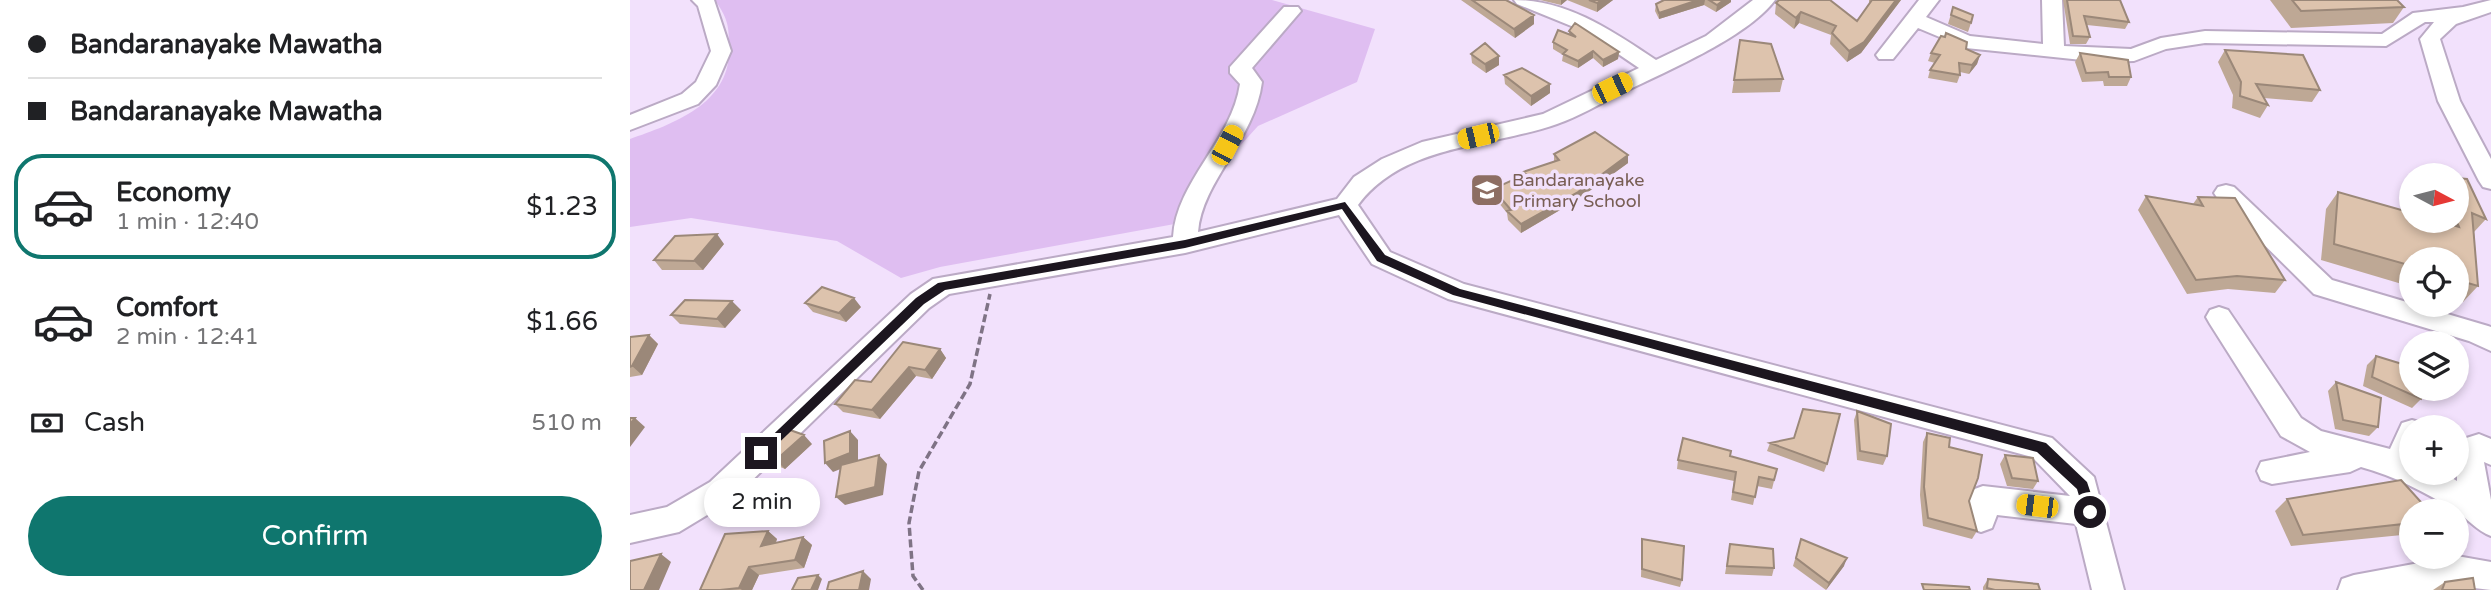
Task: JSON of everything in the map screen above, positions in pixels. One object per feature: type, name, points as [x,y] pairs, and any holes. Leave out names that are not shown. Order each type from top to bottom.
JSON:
[{"type":"street","points":[[630,124],[690,99],[705,85],[721,51],[707,4],[702,0]]},
{"type":"street","points":[[1524,0],[1592,28],[1654,68]]},
{"type":"street","points":[[630,529],[654,528],[676,519],[721,491],[920,301],[942,286],[1185,244],[1345,205],[1362,183],[1390,164],[1430,147],[1549,119],[1713,40],[1765,0]]},
{"type":"street","points":[[1886,55],[1929,0]]},
{"type":"street","points":[[2052,0],[2054,51]]},
{"type":"street","points":[[1914,19],[1966,42],[2054,51],[2134,55],[2161,44],[2205,37],[2368,42],[2386,40],[2420,17],[2462,13],[2491,6]]},
{"type":"street","points":[[1185,244],[1187,221],[1236,127],[1251,90],[1251,82],[1241,73],[1241,67],[1291,11]]},
{"type":"street","points":[[2462,13],[2439,24],[2430,39],[2449,101],[2482,147],[2491,181]]},
{"type":"street","points":[[2226,192],[2323,287],[2478,332],[2491,340]]},
{"type":"street","points":[[1345,205],[1381,258],[1457,292],[2041,447],[2082,486],[2108,590]]},
{"type":"street","points":[[2219,317],[2291,426],[2313,440],[2399,466]]},
{"type":"street","points":[[2472,449],[2484,515]]},
{"type":"street","points":[[2272,471],[2350,459],[2353,451]]},
{"type":"street","points":[[2434,485],[2484,515]]},
{"type":"street","points":[[1981,518],[1983,500],[2090,512]]},
{"type":"street","points":[[2354,590],[2457,571],[2491,577]]},
{"type":"path","points":[[923,590],[913,576],[909,523],[919,471],[970,384],[993,277]]},
{"type":"shaded area","points":[[715,0],[1272,0],[1375,29],[1357,82],[1258,126],[1189,202],[1180,223],[940,267],[901,278],[837,241],[691,218],[630,227],[630,139],[680,119],[696,109],[720,85],[727,69],[728,29],[726,19]]},
{"type":"building","points":[[1472,0],[1506,0],[1534,15],[1514,29]]},
{"type":"building","points":[[1664,0],[1698,0],[1659,13],[1656,4]]},
{"type":"building","points":[[1709,0],[1724,0],[1717,5]]},
{"type":"building","points":[[1779,0],[1830,0],[1857,21],[1872,0],[1896,0],[1864,42],[1849,51],[1832,33],[1836,26],[1801,12],[1796,18],[1776,3]]},
{"type":"building","points":[[2067,0],[2120,0],[2129,22],[2084,16],[2090,37],[2073,36]]},
{"type":"building","points":[[2292,0],[2397,0],[2404,7],[2301,11]]},
{"type":"building","points":[[1953,7],[1973,15],[1971,23],[1951,15]]},
{"type":"building","points":[[1575,23],[1619,52],[1603,60],[1593,51],[1578,61],[1563,54],[1567,50],[1553,42],[1558,30],[1576,37],[1569,31]]},
{"type":"building","points":[[1946,33],[1967,42],[1966,49],[1980,55],[1972,65],[1959,63],[1960,75],[1930,70],[1940,55],[1931,53],[1941,36],[1945,37]]},
{"type":"building","points":[[1740,40],[1771,44],[1783,79],[1734,80]]},
{"type":"building","points":[[1485,43],[1499,56],[1485,64],[1471,54]]},
{"type":"building","points":[[2225,50],[2303,55],[2320,90],[2256,84],[2268,105],[2240,96],[2241,82]]},
{"type":"building","points":[[2080,53],[2128,60],[2131,77],[2109,77],[2108,72],[2086,73]]},
{"type":"building","points":[[1522,68],[1550,84],[1531,96],[1504,75]]},
{"type":"building","points":[[1595,132],[1628,155],[1578,192],[1521,224],[1507,211],[1511,210],[1493,189],[1526,174],[1523,172],[1559,160],[1554,154]]},
{"type":"building","points":[[2469,183],[2486,219],[2472,213],[2478,286],[2469,283],[2469,247],[2399,247],[2399,262],[2334,244],[2338,192],[2399,209],[2399,233],[2469,233]]},
{"type":"building","points":[[2146,196],[2203,206],[2198,197],[2235,198],[2285,280],[2237,276],[2196,280]]},
{"type":"building","points":[[717,234],[694,261],[654,260],[675,236]]},
{"type":"building","points":[[822,287],[854,298],[839,313],[805,303]]},
{"type":"building","points":[[685,300],[732,301],[717,319],[671,315]]},
{"type":"building","points":[[649,335],[632,366],[630,367],[630,337]]},
{"type":"building","points":[[903,342],[940,349],[925,370],[909,367],[872,410],[835,404],[855,380],[871,382]]},
{"type":"building","points":[[2376,356],[2399,363],[2399,389],[2372,377]]},
{"type":"building","points":[[2336,382],[2381,398],[2378,427],[2343,420]]},
{"type":"building","points":[[1803,409],[1840,414],[1827,464],[1770,443],[1794,438]]},
{"type":"building","points":[[1857,411],[1891,424],[1887,456],[1860,451]]},
{"type":"building","points":[[790,430],[804,435],[776,460],[764,455]]},
{"type":"building","points":[[850,431],[850,453],[825,463],[824,441]]},
{"type":"building","points":[[1927,433],[1950,438],[1949,447],[1982,455],[1978,478],[1969,501],[1977,531],[1928,518],[1924,487]]},
{"type":"building","points":[[1683,438],[1731,451],[1730,456],[1777,469],[1774,480],[1759,477],[1755,497],[1733,492],[1736,472],[1678,460]]},
{"type":"building","points":[[879,455],[875,487],[836,497],[841,465]]},
{"type":"building","points":[[2005,455],[2033,458],[2038,481],[2012,478]]},
{"type":"building","points":[[2399,480],[2399,485],[2406,485],[2418,499],[2399,499],[2399,524],[2303,535],[2287,499]]},
{"type":"building","points":[[768,531],[761,546],[803,537],[795,560],[749,567],[739,588],[700,590],[725,534]]},
{"type":"building","points":[[1642,539],[1684,546],[1682,580],[1642,569]]},
{"type":"building","points":[[1801,539],[1847,558],[1829,583],[1796,558]]},
{"type":"building","points":[[1730,544],[1773,549],[1774,568],[1727,566]]},
{"type":"building","points":[[661,554],[644,590],[630,590],[630,561]]},
{"type":"building","points":[[863,571],[859,590],[827,590],[829,582]]},
{"type":"building","points":[[818,575],[811,590],[792,590],[798,578]]},
{"type":"building","points":[[2473,578],[2475,590],[2442,590],[2445,582]]},
{"type":"building","points":[[1988,579],[2038,584],[2040,590],[1995,590],[1987,588]]},
{"type":"building","points":[[1922,584],[1969,587],[1970,590],[1924,590]]},
{"type":"place","name":"Bandaranayake Primary School","points":[[1487,190]]},
{"type":"route","points":[[761,453],[920,301],[942,286],[1185,244],[1345,205],[1381,258],[1457,292],[2041,447],[2082,486],[2090,512]]}]
